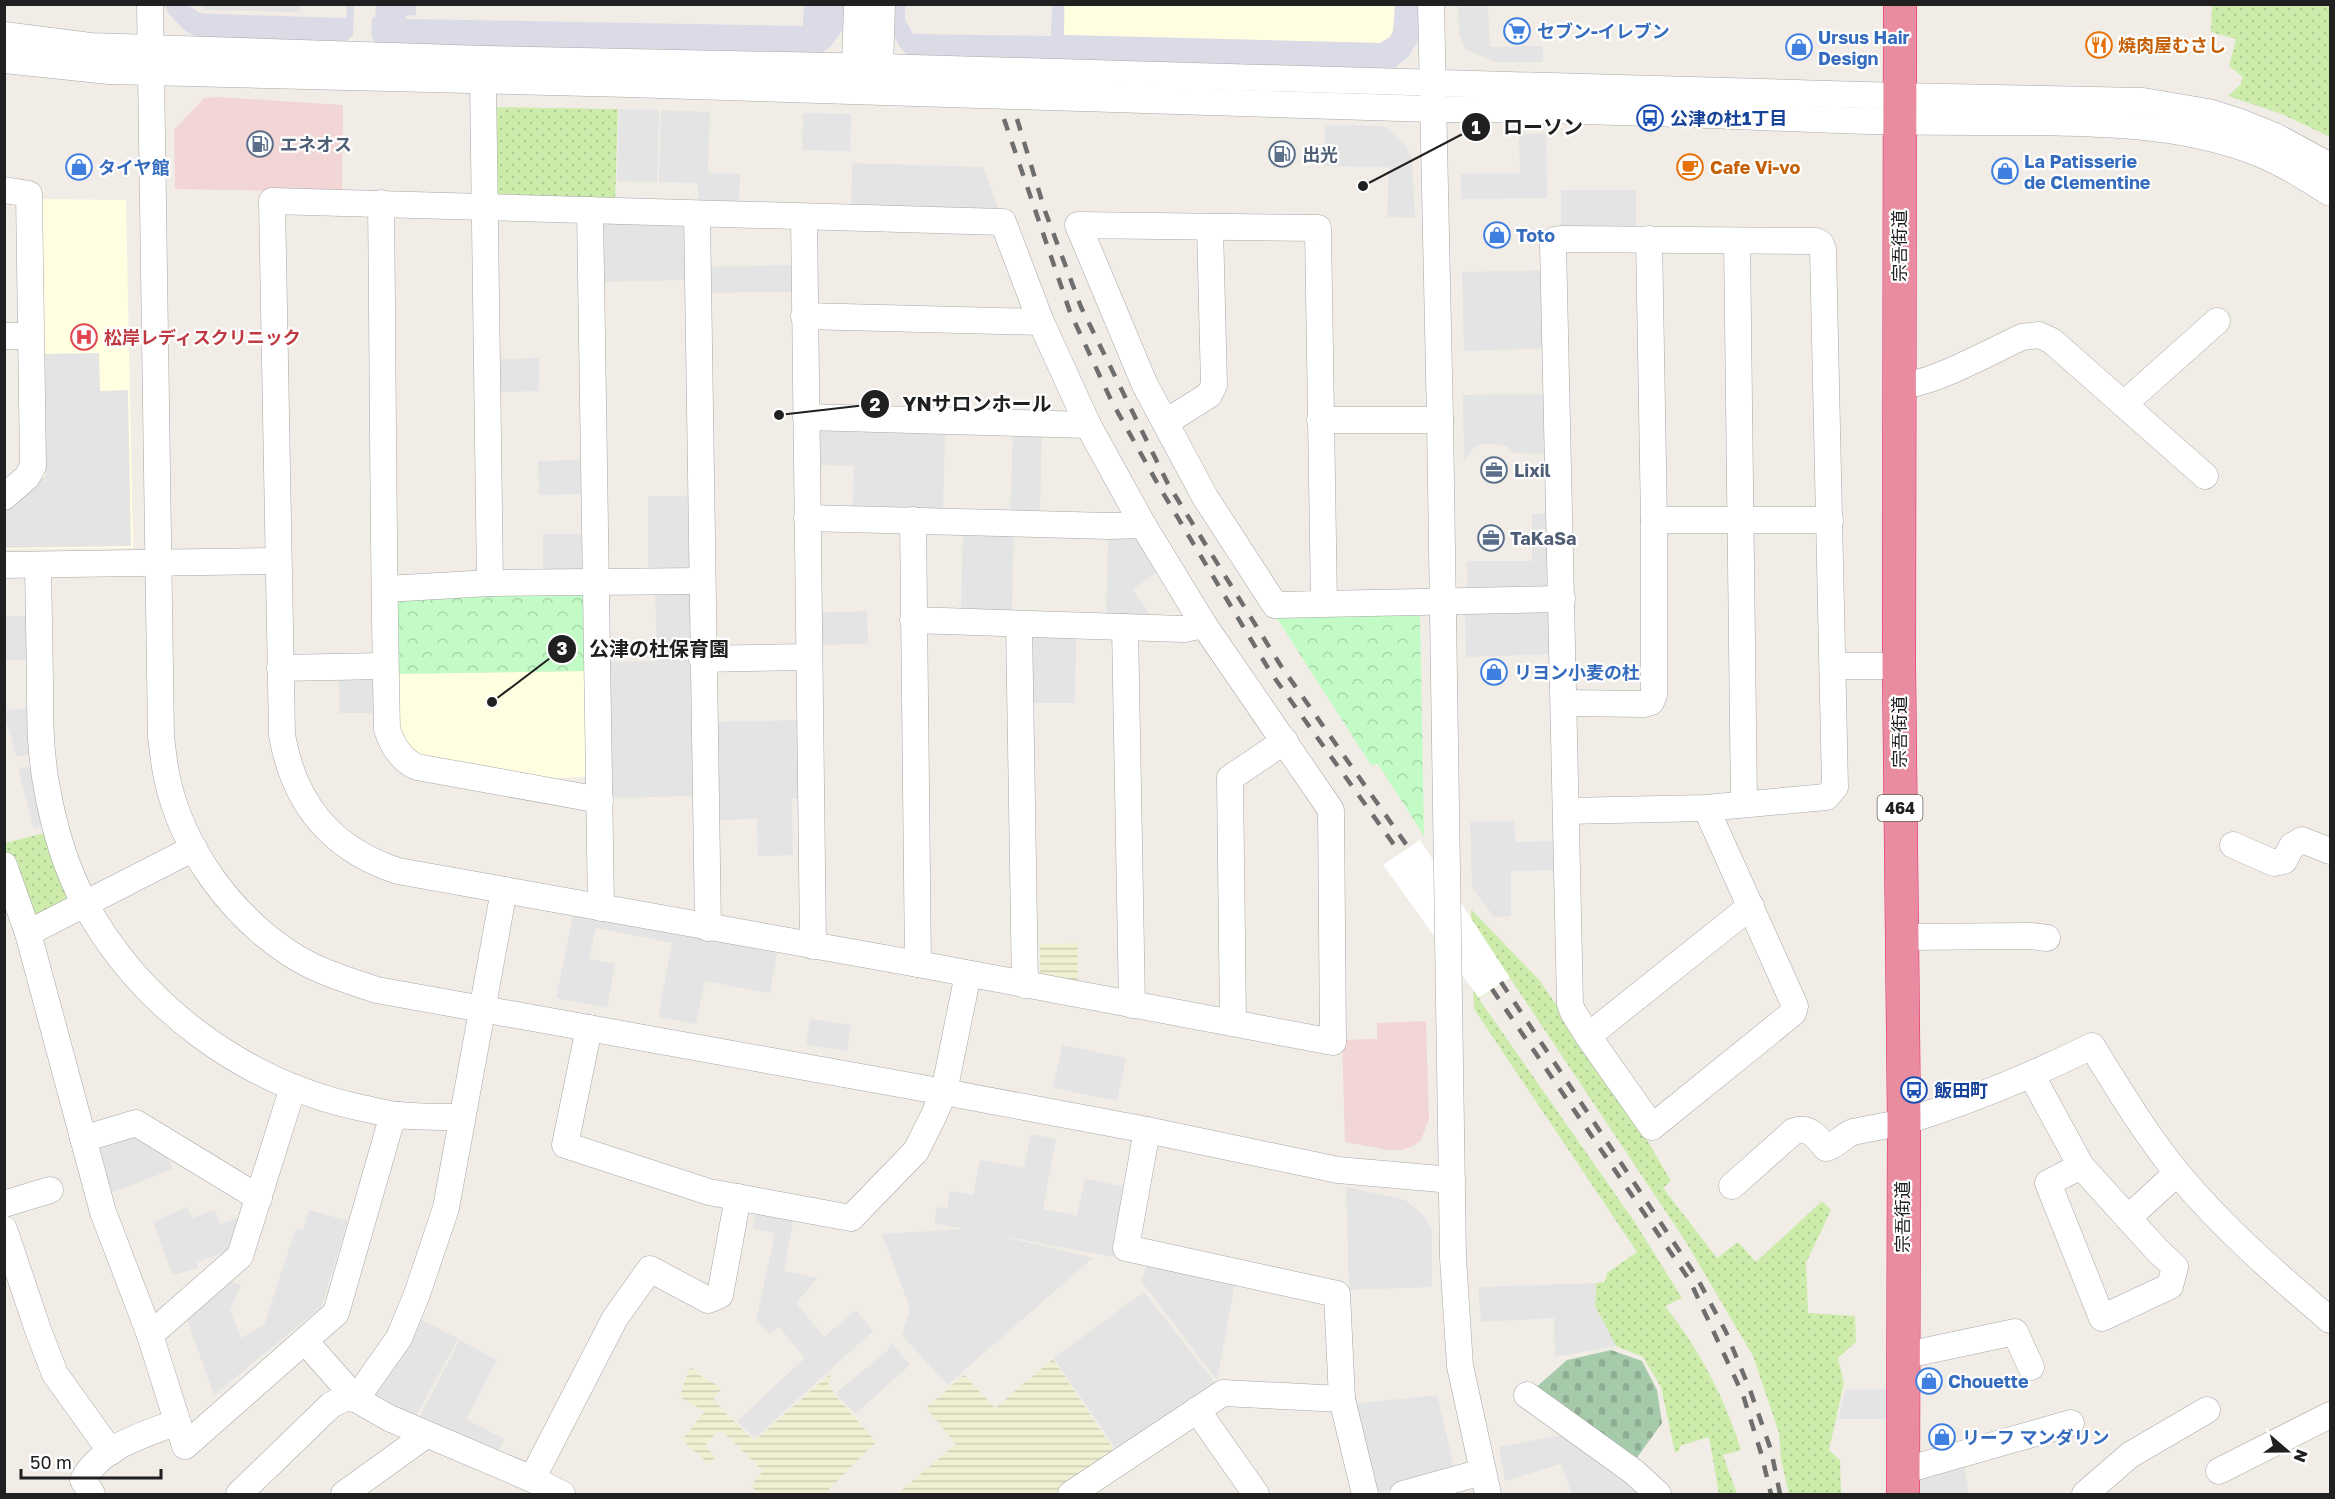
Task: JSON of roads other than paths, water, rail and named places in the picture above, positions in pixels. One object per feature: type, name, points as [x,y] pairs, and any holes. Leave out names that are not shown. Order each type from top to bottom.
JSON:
[{"type":"highway","name":"宗吾街道","points":[[1900,4],[1899,666],[1904,1121],[1903,1483]]},
{"type":"street","points":[[150,4],[149,59],[161,737],[167,778],[178,814],[194,848],[220,890],[252,925],[291,954],[332,975],[377,990],[1147,1130],[1338,1170],[1452,1180]]},
{"type":"street","points":[[857,4],[867,67],[867,92]]},
{"type":"street","points":[[867,67],[882,4]]},
{"type":"street","points":[[1403,1494],[1485,1483],[1460,1366],[1453,1258],[1431,4]]},
{"type":"street","points":[[4,35],[90,46],[149,59],[316,76],[1432,109],[1899,109],[2092,98],[2143,100],[2208,112],[2240,122],[2275,136],[2331,166]]},
{"type":"street","points":[[4,60],[90,70],[149,59],[486,59],[1432,81],[2148,126],[2194,133],[2252,151],[2279,163],[2331,193]]},
{"type":"street","points":[[483,80],[490,583]]},
{"type":"street","points":[[4,190],[29,194],[17,336],[33,466],[27,477],[4,497]]},
{"type":"street","points":[[272,201],[486,208],[1003,222],[1041,322],[1088,424],[1143,525],[1204,625],[1331,810],[1333,1042],[918,964],[398,871],[376,864],[343,843],[319,821],[295,784],[286,760],[282,735],[272,201]]},
{"type":"street","points":[[381,203],[386,589],[384,666],[387,729],[394,744],[409,764],[600,800]]},
{"type":"street","points":[[590,210],[601,908]]},
{"type":"street","points":[[697,214],[702,659],[708,928]]},
{"type":"street","points":[[804,217],[813,946]]},
{"type":"street","points":[[1324,604],[1318,228],[1078,225],[1145,385],[1205,497],[1275,604],[1324,604],[1562,599]]},
{"type":"street","points":[[1166,422],[1209,395],[1214,385],[1210,227]]},
{"type":"street","points":[[1567,811],[1706,808],[1826,797],[1831,794],[1834,787],[1833,666],[1823,249],[1816,241],[1561,239],[1555,240],[1553,244],[1570,1004],[1588,1036],[1652,1127],[1793,1013],[1795,1006],[1706,808]]},
{"type":"street","points":[[1565,703],[1644,704],[1651,702],[1654,695],[1654,520],[1649,239]]},
{"type":"street","points":[[1737,241],[1744,804]]},
{"type":"street","points":[[804,316],[1041,322]]},
{"type":"street","points":[[2124,404],[2217,321]]},
{"type":"street","points":[[1899,385],[1924,382],[2022,337],[2039,335],[2052,341],[2205,476]]},
{"type":"street","points":[[806,417],[1088,424]]},
{"type":"street","points":[[1320,420],[1440,420]]},
{"type":"street","points":[[807,518],[1143,525]]},
{"type":"street","points":[[913,520],[918,964]]},
{"type":"street","points":[[1654,520],[1830,520]]},
{"type":"street","points":[[4,565],[278,561]]},
{"type":"street","points":[[38,565],[40,707],[46,783],[63,851],[85,904],[113,946],[141,981],[171,1011],[231,1058],[293,1087],[341,1103],[397,1115],[462,1117]]},
{"type":"street","points":[[386,589],[490,583],[702,581]]},
{"type":"street","points":[[913,620],[1184,629],[1204,625]]},
{"type":"street","points":[[1018,624],[1025,985]]},
{"type":"street","points":[[1125,627],[1132,1005]]},
{"type":"street","points":[[702,659],[808,657]]},
{"type":"street","points":[[280,668],[384,666]]},
{"type":"street","points":[[1833,666],[1899,666]]},
{"type":"street","points":[[1233,1022],[1230,778],[1285,741]]},
{"type":"street","points":[[2234,844],[2274,863],[2284,861],[2292,846],[2302,840],[2331,851]]},
{"type":"street","points":[[28,933],[194,848]]},
{"type":"street","points":[[4,865],[28,933],[104,1212],[150,1335],[185,1446],[336,1313],[390,1125],[397,1115]]},
{"type":"street","points":[[357,1399],[399,1338],[417,1294],[446,1208],[504,890]]},
{"type":"street","points":[[1588,1036],[1751,906]]},
{"type":"street","points":[[1901,938],[2031,936],[2047,938]]},
{"type":"street","points":[[589,1029],[565,1145],[709,1192],[851,1218],[916,1151],[944,1092],[968,975]]},
{"type":"street","points":[[1732,1186],[1794,1131],[1807,1130],[1826,1148],[1831,1147],[1853,1132],[1904,1121],[2032,1076],[2092,1046],[2128,1105],[2177,1173],[2254,1253],[2331,1320]]},
{"type":"street","points":[[2032,1076],[2081,1166],[2175,1267],[2170,1286],[2102,1318],[2048,1183],[2081,1166]]},
{"type":"street","points":[[150,1335],[240,1256],[293,1087]]},
{"type":"street","points":[[83,1138],[136,1123],[259,1198]]},
{"type":"street","points":[[1147,1130],[1126,1248],[1337,1294],[1342,1399],[1365,1494]]},
{"type":"street","points":[[2128,1218],[2177,1173]]},
{"type":"street","points":[[4,1204],[50,1190]]},
{"type":"street","points":[[532,1479],[615,1318],[650,1269],[708,1300],[720,1295],[738,1197]]},
{"type":"street","points":[[4,1229],[55,1374],[111,1452]]},
{"type":"street","points":[[1902,1356],[2015,1332],[2031,1367]]},
{"type":"street","points":[[305,1341],[357,1399],[388,1418],[562,1494]]},
{"type":"street","points":[[1071,1494],[1223,1393],[1342,1399]]},
{"type":"street","points":[[1527,1395],[1634,1472],[1658,1494]]},
{"type":"street","points":[[239,1494],[331,1405],[345,1398],[357,1399]]},
{"type":"street","points":[[1197,1410],[1256,1494]]},
{"type":"street","points":[[2085,1494],[2130,1455],[2207,1410]]},
{"type":"street","points":[[2219,1471],[2331,1415]]},
{"type":"street","points":[[92,1494],[83,1480],[90,1468],[119,1446],[177,1422]]},
{"type":"street","points":[[1903,1483],[2071,1423]]},
{"type":"street","points":[[344,1494],[426,1435]]},
{"type":"railway","points":[[1004,119],[1070,312],[1111,400],[1160,488],[1271,673],[1400,853]]},
{"type":"railway","points":[[1017,119],[1045,211],[1081,307],[1168,484],[1281,666],[1408,847]]},
{"type":"railway","points":[[1501,982],[1696,1276],[1726,1332],[1750,1390],[1771,1450],[1780,1494]]},
{"type":"railway","points":[[1492,989],[1690,1281],[1743,1395],[1771,1494]]},
{"type":"place","name":"セブン-イレブン","points":[[1517,31]]},
{"type":"place","name":"焼肉屋むさし","points":[[2099,45]]},
{"type":"place","name":"Ursus Hair Design","points":[[1799,47]]},
{"type":"place","name":"公津の杜1丁目","points":[[1650,118]]},
{"type":"place","name":"エネオス","points":[[260,144]]},
{"type":"place","name":"出光","points":[[1282,154]]},
{"type":"place","name":"タイヤ館","points":[[79,167]]},
{"type":"place","name":"Cafe Vi-vo","points":[[1690,167]]},
{"type":"place","name":"La Patisserie de Clementine","points":[[2005,171]]},
{"type":"place","name":"ローソン","points":[[1363,186]]},
{"type":"place","name":"Toto","points":[[1497,235]]},
{"type":"place","name":"松岸レディスクリニック","points":[[84,337]]},
{"type":"place","name":"YNサロンホール","points":[[779,415]]},
{"type":"place","name":"Lixil","points":[[1494,470]]},
{"type":"place","name":"TaKaSa","points":[[1491,538]]},
{"type":"place","name":"リヨン小麦の杜","points":[[1494,672]]},
{"type":"place","name":"公津の杜保育園","points":[[492,702]]},
{"type":"place","name":"飯田町","points":[[1914,1090]]},
{"type":"place","name":"Chouette","points":[[1929,1381]]},
{"type":"place","name":"リーフ マンダリン","points":[[1942,1437]]}]
